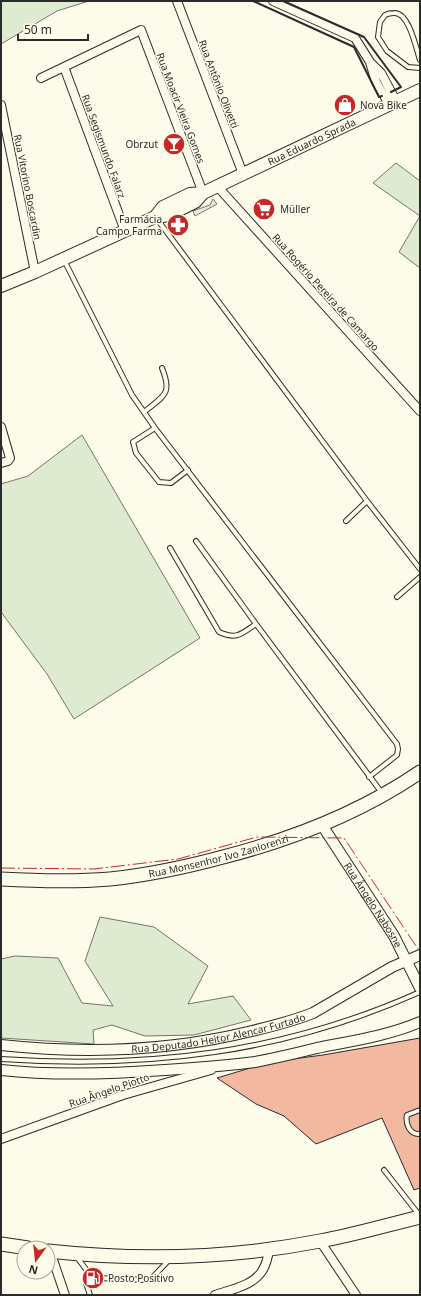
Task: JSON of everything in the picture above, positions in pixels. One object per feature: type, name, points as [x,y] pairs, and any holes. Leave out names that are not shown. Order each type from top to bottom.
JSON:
[{"type":"main road","name":"Rua Eduardo Sprada","points":[[1,286],[155,217],[162,207],[190,194],[203,192],[217,186],[420,90]]},
{"type":"main road","name":"Rua Monsenhor Ivo Zanlorenzi","points":[[1,879],[110,879],[192,866],[277,842],[322,825],[383,795],[420,772]]},
{"type":"main road","points":[[56,1252],[126,1256],[218,1256],[269,1250],[352,1235],[420,1216]]},
{"type":"main road","points":[[1,1244],[16,1246]]},
{"type":"street","name":"Rua Antônio Olivetti","points":[[177,1],[243,174]]},
{"type":"street","points":[[273,1],[355,38],[370,62],[376,82],[393,103]]},
{"type":"street","name":"Rua Moacir Vieira Gomes","points":[[64,67],[141,30],[203,192]]},
{"type":"street","points":[[41,78],[64,67]]},
{"type":"street","name":"Rua Segismundo Falarz","points":[[64,67],[125,231]]},
{"type":"street","name":"Rua Vitorino Boscardin","points":[[1,105],[35,272]]},
{"type":"street","name":"Rua Rogério Pereira de Camargo","points":[[217,186],[420,411]]},
{"type":"street","points":[[1,426],[10,458],[8,461],[1,463]]},
{"type":"street","name":"Rua Ângelo Nabosne","points":[[322,825],[390,931],[407,960],[420,988]]},
{"type":"street","name":"Rua Deputado Heitor Alencar Furtado","points":[[1,1046],[81,1049],[133,1048],[196,1042],[240,1034],[300,1018],[313,1013],[381,973],[420,955]]},
{"type":"street","points":[[1,1070],[91,1074],[132,1073],[225,1066],[266,1060],[380,1036],[420,1022]]},
{"type":"street","name":"Rua Ângelo Piotto","points":[[1,1139],[131,1092],[225,1066]]},
{"type":"street","points":[[320,1241],[356,1295]]},
{"type":"street","points":[[215,1295],[253,1280],[262,1272],[269,1250]]},
{"type":"street","points":[[56,1272],[63,1294]]},
{"type":"lane","points":[[420,60],[407,21],[402,15],[394,12],[385,15],[380,22],[378,37],[387,51],[408,67],[420,68]]},
{"type":"lane","points":[[155,217],[367,501],[420,569]]},
{"type":"lane","points":[[64,259],[132,395],[155,428],[397,744],[397,755],[369,777]]},
{"type":"lane","points":[[144,412],[165,394],[167,381],[162,368]]},
{"type":"lane","points":[[155,428],[132,442],[136,454],[159,482],[170,483],[188,470]]},
{"type":"lane","points":[[346,521],[367,501]]},
{"type":"lane","points":[[196,541],[383,795]]},
{"type":"lane","points":[[170,548],[219,632],[229,636],[239,636],[256,624]]},
{"type":"lane","points":[[397,597],[420,578]]},
{"type":"lane","points":[[1,1059],[46,1061],[117,1061],[161,1059],[223,1052],[297,1035],[367,1014],[420,992]]},
{"type":"lane","points":[[420,1110],[407,1115],[406,1118],[410,1131],[414,1134],[420,1134]]},
{"type":"lane","points":[[384,1170],[420,1216]]},
{"type":"lane","points":[[73,1253],[88,1272],[96,1278],[148,1280],[152,1278],[171,1257]]},
{"type":"lane","points":[[88,1272],[86,1283],[90,1295]]},
{"type":"green space","points":[[1,1],[89,1],[57,11],[1,44]]},
{"type":"green space","points":[[396,163],[420,181],[420,216],[373,183]]},
{"type":"green space","points":[[420,216],[420,268],[399,252]]},
{"type":"green space","points":[[82,435],[200,638],[74,719],[47,674],[1,612],[1,484],[28,476]]},
{"type":"green space","points":[[100,917],[154,927],[208,966],[188,1004],[233,996],[251,1020],[194,1035],[145,1036],[112,1025],[93,1030],[94,1044],[1,1038],[1,959],[15,956],[58,958],[82,1003],[113,1006],[85,961]]},
{"type":"shaded area","points":[[213,199],[217,204],[195,216],[193,211],[210,205]]},
{"type":"building","points":[[420,1038],[420,1188],[414,1190],[382,1118],[316,1144],[284,1116],[256,1104],[217,1078],[270,1062],[323,1055]]},
{"type":"wall","points":[[253,1],[354,47],[379,97],[382,96]]},
{"type":"wall","points":[[283,1],[364,37],[401,87],[391,92]]},
{"type":"power","points":[[1,868],[94,869],[178,859],[257,837],[344,838],[420,952]]},
{"type":"place","name":"Nova Bike","points":[[345,105]]},
{"type":"place","name":"Obrzut","points":[[174,144]]},
{"type":"place","name":"Müller","points":[[264,209]]},
{"type":"place","name":"Farmácia Campo Farma","points":[[178,225]]},
{"type":"place","name":"Posto Positivo","points":[[93,1278]]}]
